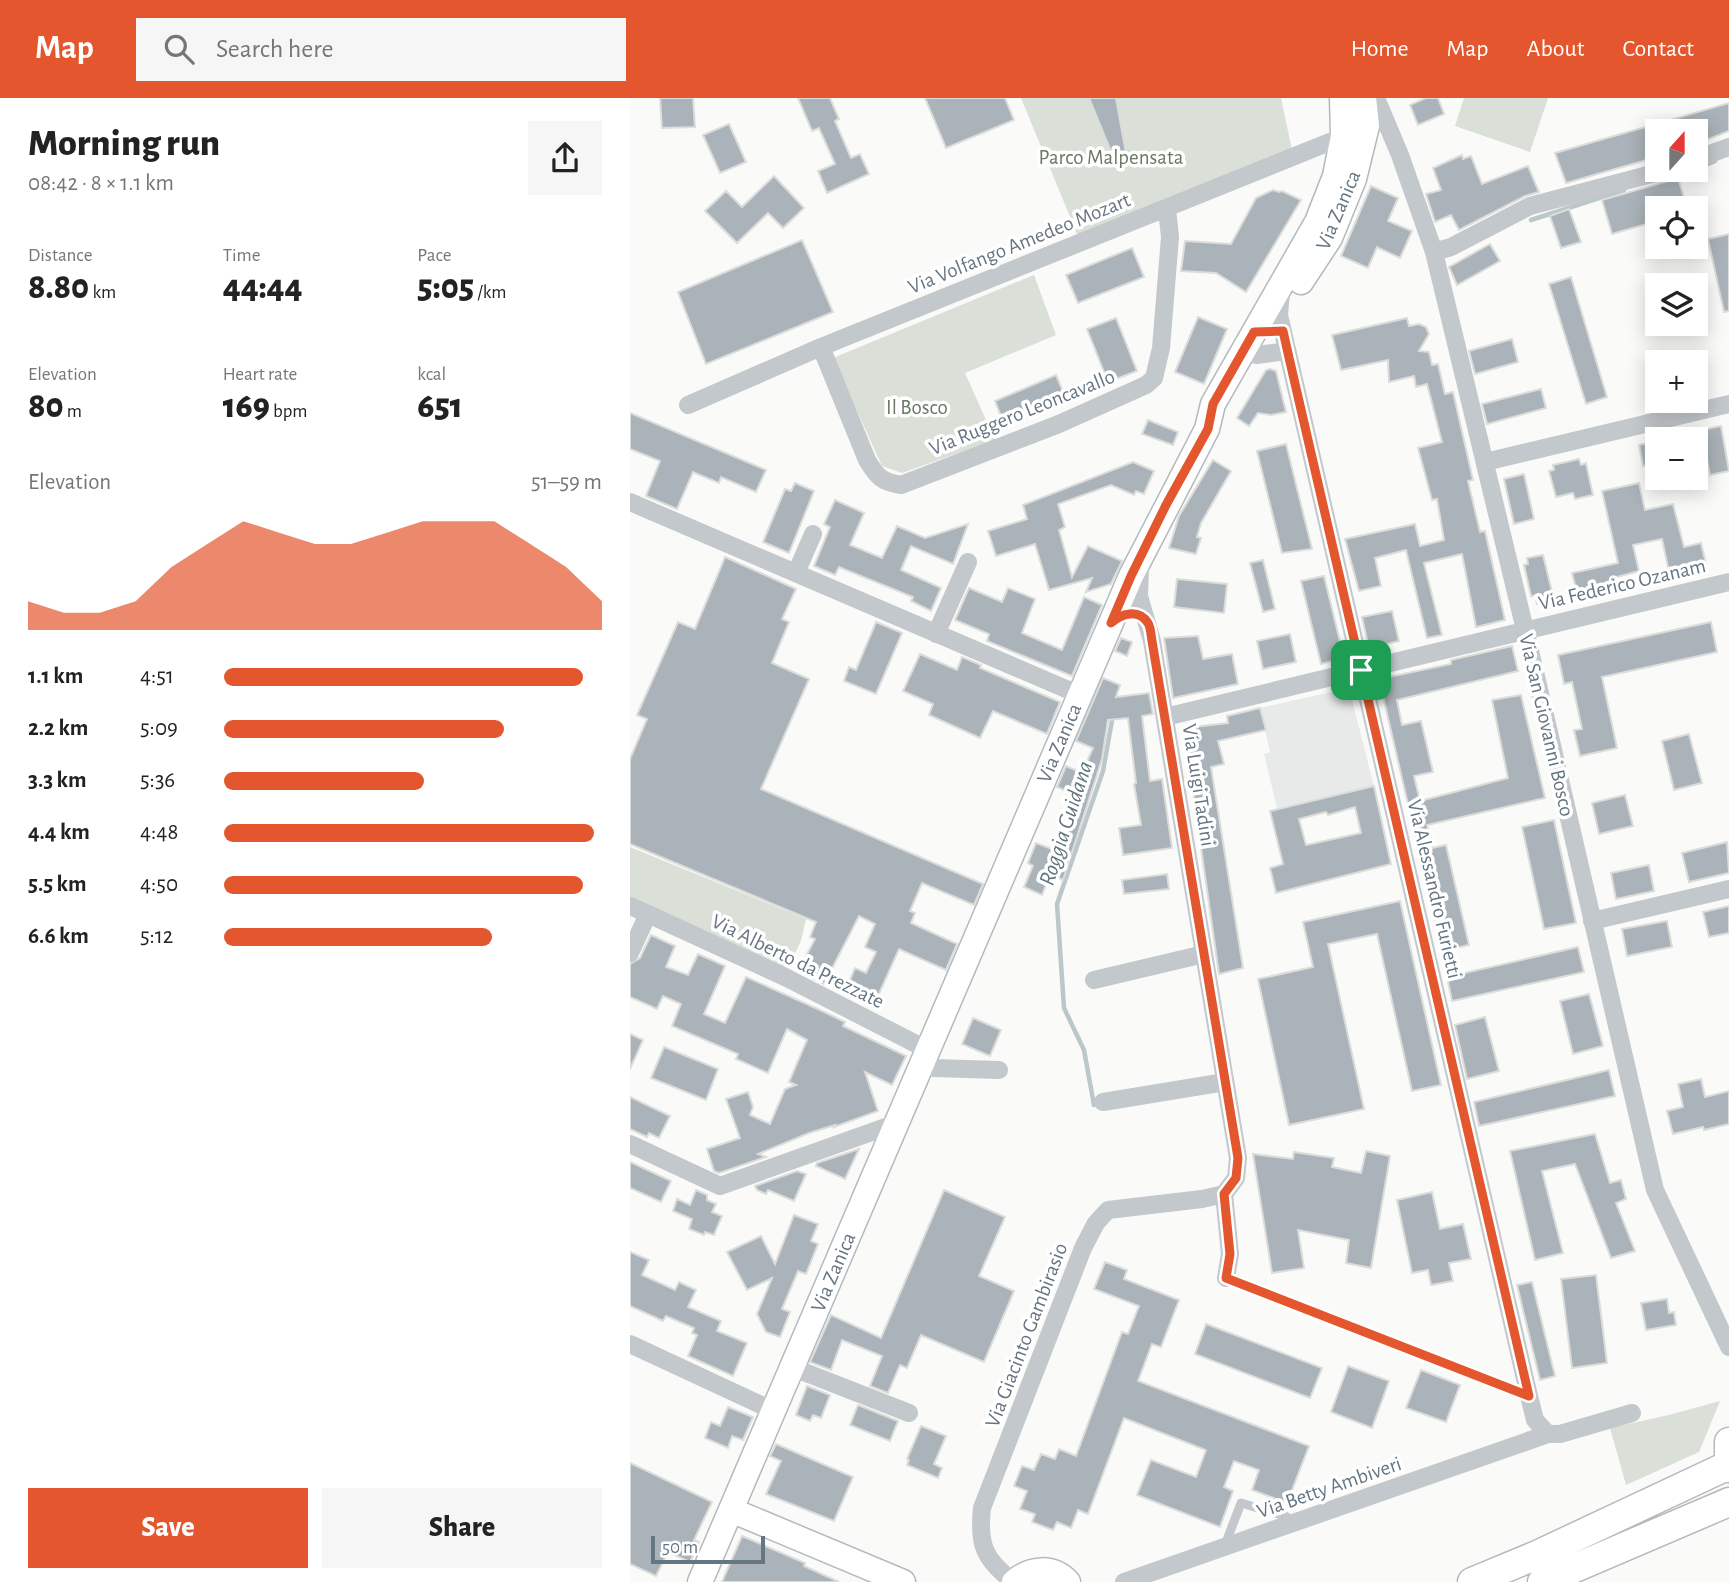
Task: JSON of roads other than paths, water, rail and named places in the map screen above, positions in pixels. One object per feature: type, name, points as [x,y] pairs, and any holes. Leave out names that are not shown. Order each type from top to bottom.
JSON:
[{"type":"main road","points":[[1342,98],[1343,136]]},
{"type":"main road","points":[[1364,98],[1367,126]]},
{"type":"main road","name":"Via Zanica","points":[[700,1582],[1143,552],[1208,429],[1213,404],[1269,333],[1330,238],[1354,179],[1367,126]]},
{"type":"main road","name":"Via Zanica","points":[[1269,333],[1282,287],[1317,222],[1335,176],[1343,136]]},
{"type":"main road","points":[[1472,1582],[1537,1555],[1729,1466],[1729,1442]]},
{"type":"main road","points":[[1542,1582],[1729,1502]]},
{"type":"main road","points":[[731,1510],[892,1578]]},
{"type":"main road","points":[[1014,1582],[1022,1575],[1044,1570],[1054,1572],[1068,1582]]},
{"type":"street","name":"Via San Giovanni Bosco","points":[[1376,98],[1400,155],[1434,252],[1655,1189],[1729,1347]]},
{"type":"street","name":"Via Volfango Amedeo Mozart","points":[[688,405],[821,347],[1367,126]]},
{"type":"street","points":[[1708,155],[1729,147]]},
{"type":"street","points":[[1434,252],[1451,247],[1530,206],[1645,176]]},
{"type":"street","name":"Via Ruggero Leoncavallo","points":[[821,347],[867,460],[876,476],[884,482],[901,485],[1059,424],[1146,385],[1154,378],[1161,348],[1170,237],[1167,209]]},
{"type":"street","points":[[1269,333],[1287,351]]},
{"type":"street","name":"Via Alessandro Furietti","points":[[1269,333],[1287,351],[1529,1396],[1535,1420],[1548,1434]]},
{"type":"street","points":[[1485,462],[1729,404]]},
{"type":"street","points":[[630,502],[1080,695]]},
{"type":"street","points":[[796,573],[813,534]]},
{"type":"street","name":"Via Luigi Tadini","points":[[1143,552],[1138,584],[1165,718],[1238,1158],[1236,1178],[1224,1194]]},
{"type":"street","points":[[936,634],[968,562]]},
{"type":"street","name":"Via Federico Ozanam","points":[[1165,718],[1729,582]]},
{"type":"street","points":[[1111,623],[1117,617],[1131,613],[1138,615],[1148,624]]},
{"type":"street","points":[[1592,921],[1729,889]]},
{"type":"street","name":"Via Alberto da Prezzate","points":[[630,906],[788,978],[925,1056]]},
{"type":"street","points":[[630,953],[648,914]]},
{"type":"street","points":[[1094,980],[1204,954]]},
{"type":"street","points":[[925,1056],[934,1068],[999,1070]]},
{"type":"street","points":[[1103,1102],[1225,1082]]},
{"type":"street","points":[[630,1144],[720,1186],[897,1123]]},
{"type":"street","points":[[1224,1194],[1230,1254],[1226,1278]]},
{"type":"street","name":"Via Giacinto Gambirasio","points":[[1014,1582],[988,1560],[979,1533],[982,1508],[1083,1248],[1096,1223],[1108,1210],[1224,1194]]},
{"type":"street","points":[[630,1344],[774,1411]]},
{"type":"street","points":[[793,1365],[799,1370],[909,1413]]},
{"type":"street","name":"Via Betty Ambiveri","points":[[1124,1582],[1548,1434],[1560,1434],[1632,1413]]},
{"type":"lane","points":[[1226,1278],[1529,1396]]},
{"type":"lane","points":[[1224,1548],[1241,1503],[1285,1517],[1295,1523]]},
{"type":"waterway","name":"Roggia Guidana","points":[[1708,164],[1715,161]]},
{"type":"waterway","name":"Roggia Guidana","points":[[1531,220],[1624,190]]},
{"type":"waterway","name":"Roggia Guidana","points":[[1094,1105],[1084,1050],[1064,1008],[1057,904],[1103,771],[1113,715]]},
{"type":"park label","name":"Parco Malpensata","points":[[1111,157]]},
{"type":"park label","name":"Il Bosco","points":[[917,407]]}]
